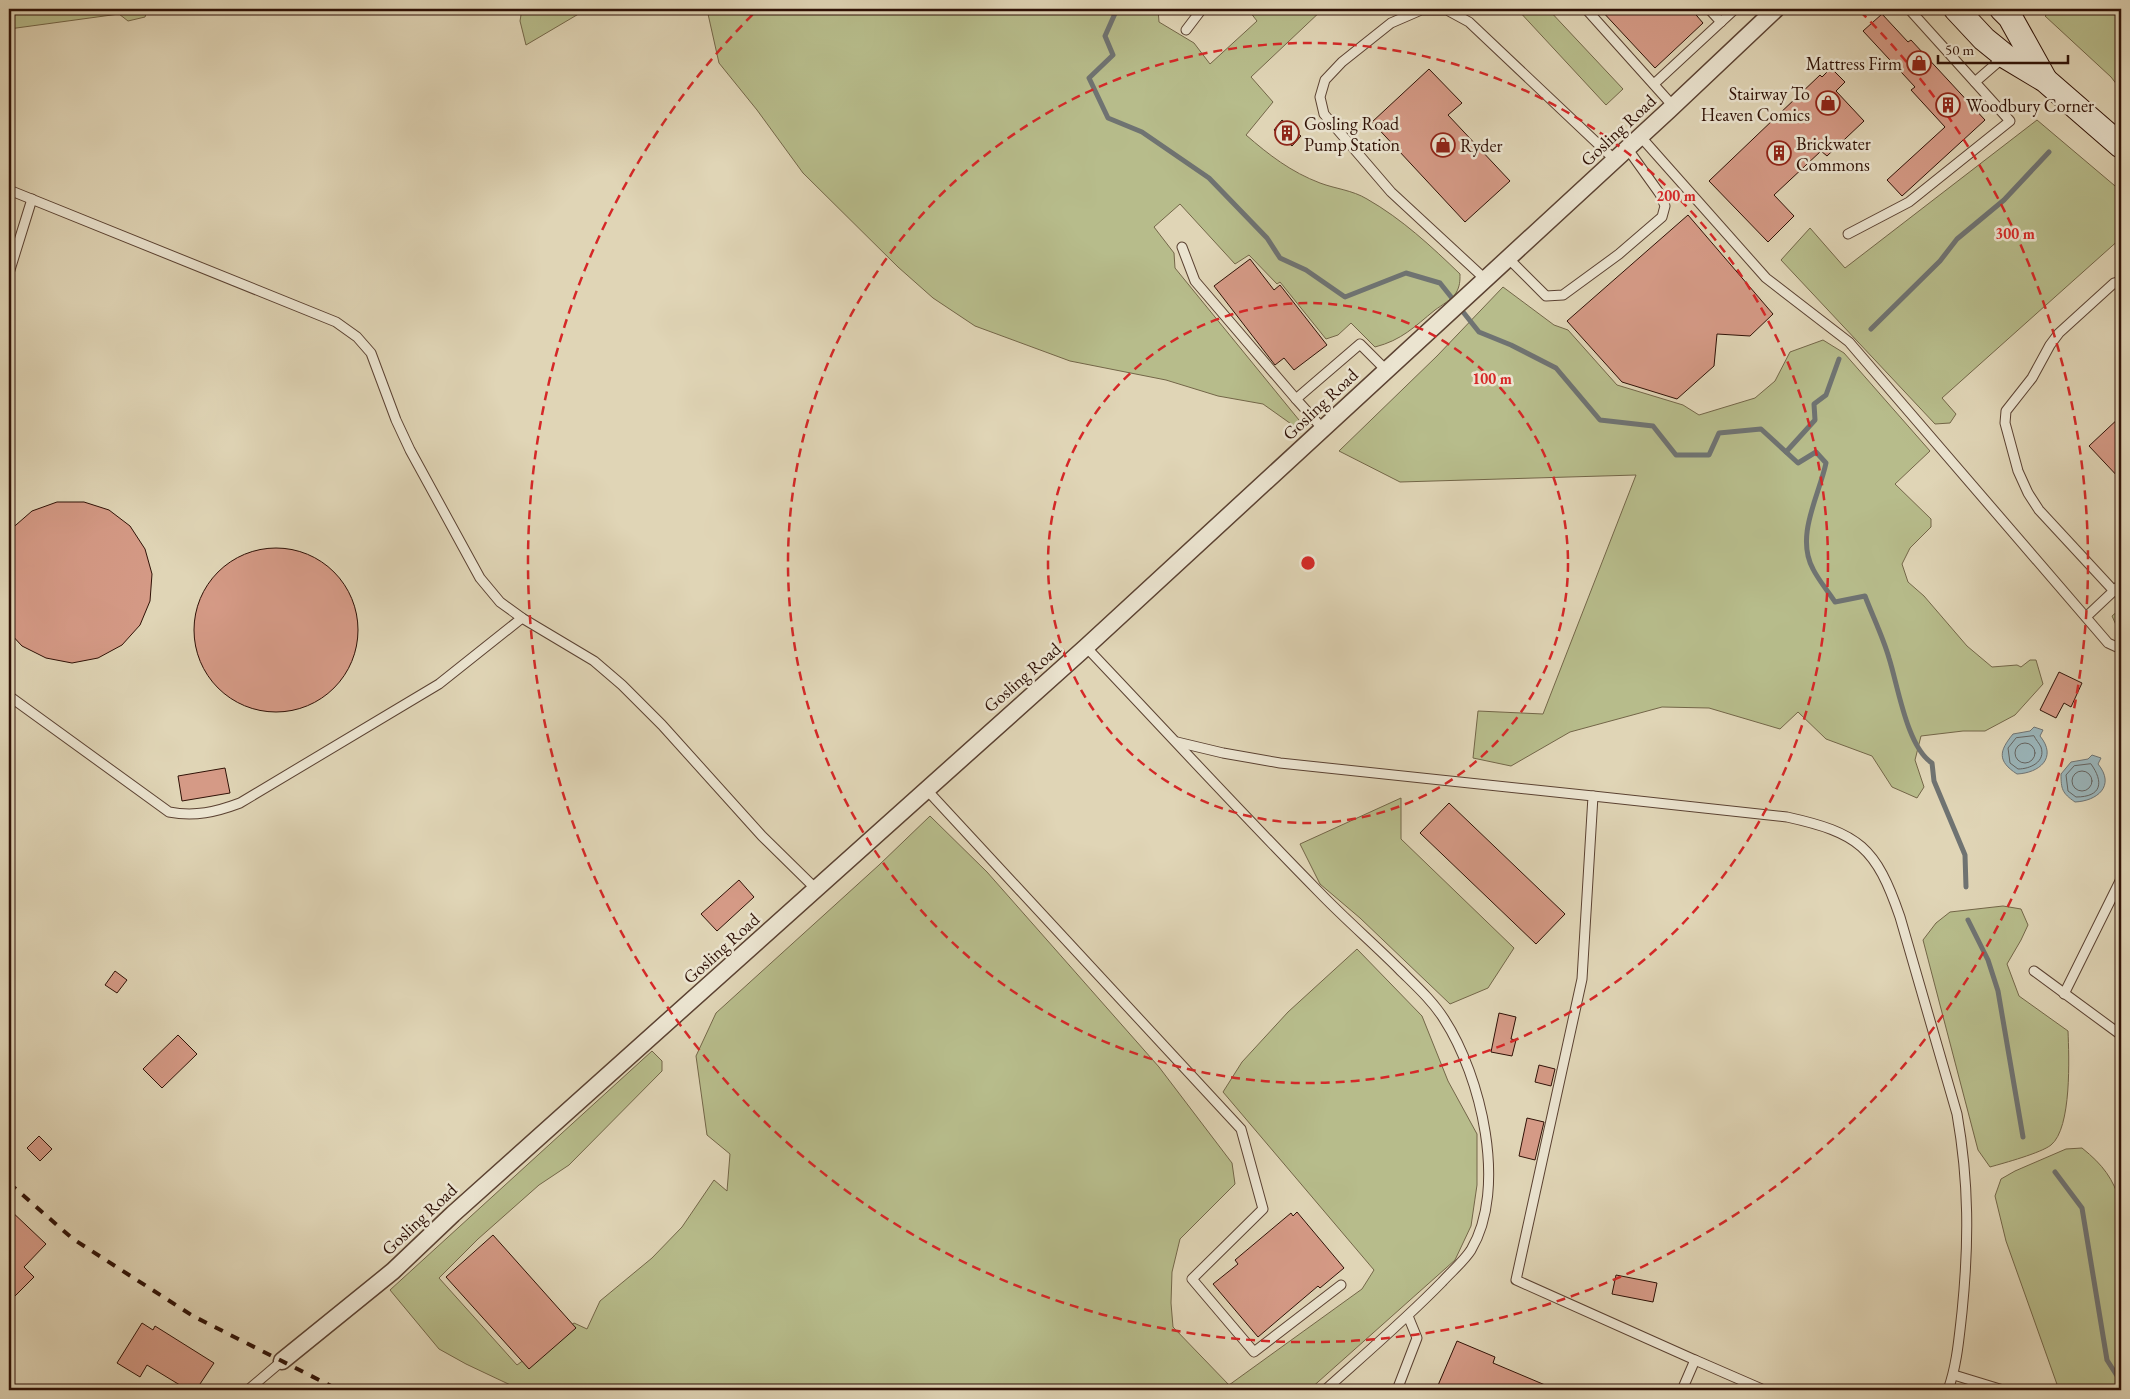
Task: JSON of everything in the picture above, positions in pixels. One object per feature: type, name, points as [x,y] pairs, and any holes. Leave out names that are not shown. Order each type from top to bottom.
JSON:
[{"type":"main road","points":[[1956,9],[1984,39],[2005,56],[2045,80],[2121,146]]},
{"type":"main road","points":[[2002,9],[2010,17],[2045,80]]},
{"type":"street","name":"Gosling Road","points":[[282,1361],[393,1271],[453,1214],[1086,647],[1776,9]]},
{"type":"lane","points":[[1186,30],[1202,9]]},
{"type":"lane","points":[[1586,9],[1673,106]]},
{"type":"lane","points":[[1709,9],[1721,22]]},
{"type":"lane","points":[[1654,84],[1736,9]]},
{"type":"lane","points":[[1848,234],[1909,202],[2010,121],[1908,9]]},
{"type":"lane","points":[[1485,279],[1391,192],[1324,114],[1320,97],[1325,80],[1342,62],[1390,23],[1421,10],[1447,10],[1469,22],[1621,154],[1660,194],[1665,206],[1662,217],[1619,254],[1562,295],[1546,296],[1508,258]]},
{"type":"lane","points":[[1975,82],[2005,56]]},
{"type":"lane","points":[[1640,136],[1766,278],[1849,342],[2108,643],[2121,650]]},
{"type":"lane","points":[[9,190],[336,322],[357,337],[371,354],[396,420],[410,450],[480,578],[500,602],[522,618],[594,661],[622,685],[662,725],[762,836],[816,889]]},
{"type":"lane","points":[[9,273],[32,198]]},
{"type":"lane","points":[[1182,247],[1195,281],[1323,428]]},
{"type":"lane","points":[[2114,591],[2039,510],[2028,493],[2018,471],[2005,423],[2006,411],[2032,378],[2050,345],[2059,333],[2114,283],[2121,281]]},
{"type":"lane","points":[[1296,399],[1360,344],[1386,370]]},
{"type":"lane","points":[[2086,617],[2121,584]]},
{"type":"lane","points":[[9,696],[169,812],[187,816],[216,812],[240,803],[425,693],[522,618]]},
{"type":"lane","points":[[1086,647],[1319,893],[1426,996],[1444,1018],[1462,1050],[1474,1082],[1483,1120],[1487,1155],[1488,1194],[1480,1228],[1471,1251],[1408,1316],[1325,1390]]},
{"type":"lane","points":[[1177,742],[1223,753],[1280,763],[1787,817],[1811,822],[1834,830],[1854,841],[1868,852],[1880,867],[1890,886],[1900,917],[1957,1114],[1963,1148],[1968,1197],[1966,1248],[1959,1341],[1954,1375],[1948,1390]]},
{"type":"lane","points":[[926,789],[1240,1130],[1263,1209],[1192,1279],[1254,1352],[1341,1285]]},
{"type":"lane","points":[[1593,796],[1582,979],[1516,1280],[1764,1390]]},
{"type":"lane","points":[[2064,994],[2121,879]]},
{"type":"lane","points":[[2034,971],[2121,1035]]},
{"type":"lane","points":[[1397,1390],[1418,1338],[1408,1316]]},
{"type":"lane","points":[[1682,1390],[1695,1360]]},
{"type":"lane","points":[[248,1390],[282,1361]]},
{"type":"lane","points":[[1954,1375],[2004,1390]]},
{"type":"green space","points":[[9,9],[148,9],[145,17],[128,21],[119,14],[9,29]]},
{"type":"green space","points":[[522,9],[587,9],[526,45],[520,21]]},
{"type":"green space","points":[[688,9],[1158,9],[1159,22],[1194,43],[1210,64],[1257,21],[1250,12],[1254,9],[1323,9],[1251,77],[1273,102],[1246,135],[1272,156],[1299,174],[1361,196],[1392,215],[1427,243],[1460,274],[1458,288],[1452,298],[1393,341],[1375,347],[1351,323],[1338,335],[1326,339],[1280,282],[1277,284],[1249,255],[1235,264],[1180,204],[1154,227],[1174,253],[1175,268],[1299,420],[1301,431],[1263,404],[1218,396],[1166,380],[1070,361],[975,326],[933,298],[898,267],[803,173],[757,110],[719,63],[708,14]]},
{"type":"green space","points":[[1517,9],[1548,9],[1623,89],[1606,105]]},
{"type":"green space","points":[[2053,9],[2121,9],[2121,90],[2111,77],[2045,16]]},
{"type":"green space","points":[[2037,120],[2121,191],[2121,238],[1942,398],[1956,414],[1950,423],[1935,424],[1781,260],[1810,228],[1845,268]]},
{"type":"green space","points":[[1503,287],[1554,325],[1568,330],[1617,385],[1683,405],[1699,415],[1755,398],[1775,381],[1790,352],[1823,340],[1844,353],[1930,451],[1895,484],[1931,519],[1931,527],[1910,548],[1902,564],[1908,582],[1924,596],[1967,646],[1992,667],[2017,665],[2021,667],[2030,660],[2036,660],[2043,684],[2015,715],[1985,731],[1963,731],[1921,736],[1915,760],[1924,787],[1917,798],[1892,787],[1872,756],[1826,739],[1798,712],[1780,729],[1709,708],[1662,707],[1570,732],[1511,766],[1473,758],[1478,711],[1543,714],[1636,475],[1400,482],[1339,451],[1437,356]]},
{"type":"green space","points":[[2121,608],[2121,636],[2112,616]]},
{"type":"green space","points":[[1401,798],[1401,839],[1514,948],[1488,988],[1450,1004],[1360,918],[1320,884],[1300,844]]},
{"type":"green space","points":[[930,816],[987,872],[1159,1067],[1232,1163],[1235,1184],[1180,1239],[1172,1272],[1171,1303],[1173,1327],[1229,1385],[1362,1289],[1374,1270],[1223,1092],[1242,1062],[1288,1012],[1357,949],[1422,1016],[1448,1081],[1477,1134],[1477,1185],[1471,1226],[1455,1260],[1309,1390],[521,1390],[439,1349],[390,1290],[652,1051],[662,1061],[662,1071],[569,1165],[539,1185],[478,1239],[439,1278],[517,1365],[574,1323],[587,1329],[600,1301],[652,1258],[682,1227],[714,1180],[727,1191],[730,1154],[707,1135],[696,1056],[716,1013],[879,865]]},
{"type":"green space","points":[[2003,906],[2021,909],[2028,925],[2007,964],[2019,996],[2068,1031],[2068,1091],[2063,1124],[2058,1136],[2051,1145],[2031,1154],[1990,1167],[1978,1150],[1923,940],[1936,923],[1950,912]]},
{"type":"green space","points":[[2082,1148],[2096,1160],[2106,1173],[2121,1204],[2121,1390],[2059,1390],[2006,1241],[1995,1196],[2001,1179],[2015,1171],[2066,1149]]},
{"type":"water","points":[[2034,727],[2043,730],[2040,736],[2047,751],[2044,763],[2032,771],[2017,774],[2006,765],[2002,756],[2003,751],[2013,734],[2030,731]]},
{"type":"water","points":[[2092,755],[2101,758],[2098,764],[2105,779],[2102,791],[2090,799],[2075,802],[2063,790],[2061,774],[2071,762],[2088,759]]},
{"type":"building","points":[[1600,9],[1691,9],[1703,23],[1655,68]]},
{"type":"building","name":"Woodbury Corner","points":[[1882,14],[1908,42],[1911,40],[1985,120],[1902,196],[1887,180],[1945,127],[1911,90],[1915,87],[1863,31]]},
{"type":"building","name":"Brickwater Commons","points":[[1831,68],[1845,82],[1836,91],[1864,121],[1827,156],[1821,151],[1774,195],[1794,216],[1768,242],[1709,181],[1820,75],[1822,77]]},
{"type":"building","points":[[1429,69],[1462,103],[1448,115],[1510,181],[1465,222],[1372,122]]},
{"type":"building","name":"Gosling Road Pump Station","points":[[1282,120],[1301,136],[1292,146],[1274,130]]},
{"type":"building","points":[[1688,215],[1773,314],[1750,336],[1717,334],[1714,366],[1677,399],[1622,382],[1567,321]]},
{"type":"building","points":[[1250,259],[1274,290],[1280,285],[1327,345],[1294,370],[1284,358],[1275,365],[1214,286]]},
{"type":"building","points":[[2121,416],[2121,480],[2089,446]]},
{"type":"building","points":[[57,502],[84,502],[109,510],[130,526],[145,549],[152,574],[150,601],[140,625],[122,645],[98,658],[72,663],[46,658],[22,646],[9,632],[9,531],[32,511]]},
{"type":"building","points":[[276,548],[300,552],[321,562],[334,572],[344,585],[354,606],[358,630],[354,654],[344,675],[334,688],[321,698],[300,708],[276,712],[252,708],[231,698],[218,688],[208,675],[198,654],[194,630],[198,606],[208,585],[218,572],[231,562],[252,552]]},
{"type":"building","points":[[2059,672],[2082,683],[2071,707],[2064,703],[2056,718],[2040,710]]},
{"type":"building","points":[[225,768],[230,793],[182,801],[178,776]]},
{"type":"building","points":[[1449,803],[1565,914],[1536,944],[1420,833]]},
{"type":"building","points":[[739,880],[754,897],[717,931],[701,914]]},
{"type":"building","points":[[115,971],[127,980],[117,993],[105,985]]},
{"type":"building","points":[[1499,1013],[1516,1017],[1511,1039],[1516,1040],[1512,1056],[1491,1052]]},
{"type":"building","points":[[178,1035],[197,1054],[162,1088],[143,1069]]},
{"type":"building","points":[[1539,1065],[1555,1069],[1551,1086],[1535,1082]]},
{"type":"building","points":[[1527,1118],[1544,1122],[1535,1160],[1519,1156]]},
{"type":"building","points":[[39,1136],[52,1149],[40,1161],[27,1148]]},
{"type":"building","points":[[9,1209],[46,1244],[24,1267],[34,1277],[9,1302]]},
{"type":"building","points":[[1297,1212],[1344,1268],[1320,1288],[1318,1286],[1258,1337],[1213,1284],[1238,1264],[1235,1260],[1291,1213],[1293,1216]]},
{"type":"building","points":[[493,1235],[576,1328],[529,1369],[446,1277]]},
{"type":"building","points":[[1616,1275],[1657,1283],[1653,1302],[1612,1294]]},
{"type":"building","points":[[142,1323],[153,1330],[155,1326],[214,1363],[196,1390],[188,1390],[147,1365],[140,1377],[117,1363]]},
{"type":"building","points":[[1457,1341],[1495,1357],[1493,1363],[1557,1390],[1436,1390]]},
{"type":"waterway","points":[[1117,9],[1105,36],[1113,55],[1089,78],[1108,118],[1142,132],[1209,178],[1267,238],[1280,258],[1306,270],[1345,297],[1406,273],[1440,283],[1479,332],[1511,345],[1556,368],[1600,420],[1653,426],[1676,455],[1709,455],[1719,433],[1761,429],[1798,463],[1816,452],[1826,463],[1807,530],[1808,556],[1815,573],[1835,602],[1865,596],[1887,650],[1910,730],[1923,755],[1932,763],[1934,781],[1965,855],[1966,887]]},
{"type":"waterway","points":[[1871,329],[1940,261],[1957,239],[2004,200],[2049,152]]},
{"type":"waterway","points":[[1786,452],[1815,420],[1814,404],[1826,395],[1839,359]]},
{"type":"waterway","points":[[1968,920],[1988,960],[1998,991],[2023,1137]]},
{"type":"waterway","points":[[2055,1172],[2082,1208],[2107,1360],[2121,1382]]},
{"type":"railway","points":[[9,1183],[73,1239],[193,1316],[339,1390]]},
{"type":"place","name":"Mattress Firm","points":[[1919,63]]},
{"type":"place","name":"Stairway To Heaven Comics","points":[[1828,103]]},
{"type":"place","name":"Woodbury Corner","points":[[1948,105]]},
{"type":"place","name":"Gosling Road Pump Station","points":[[1287,133]]},
{"type":"place","name":"Ryder","points":[[1443,145]]},
{"type":"place","name":"Brickwater Commons","points":[[1779,153]]}]
